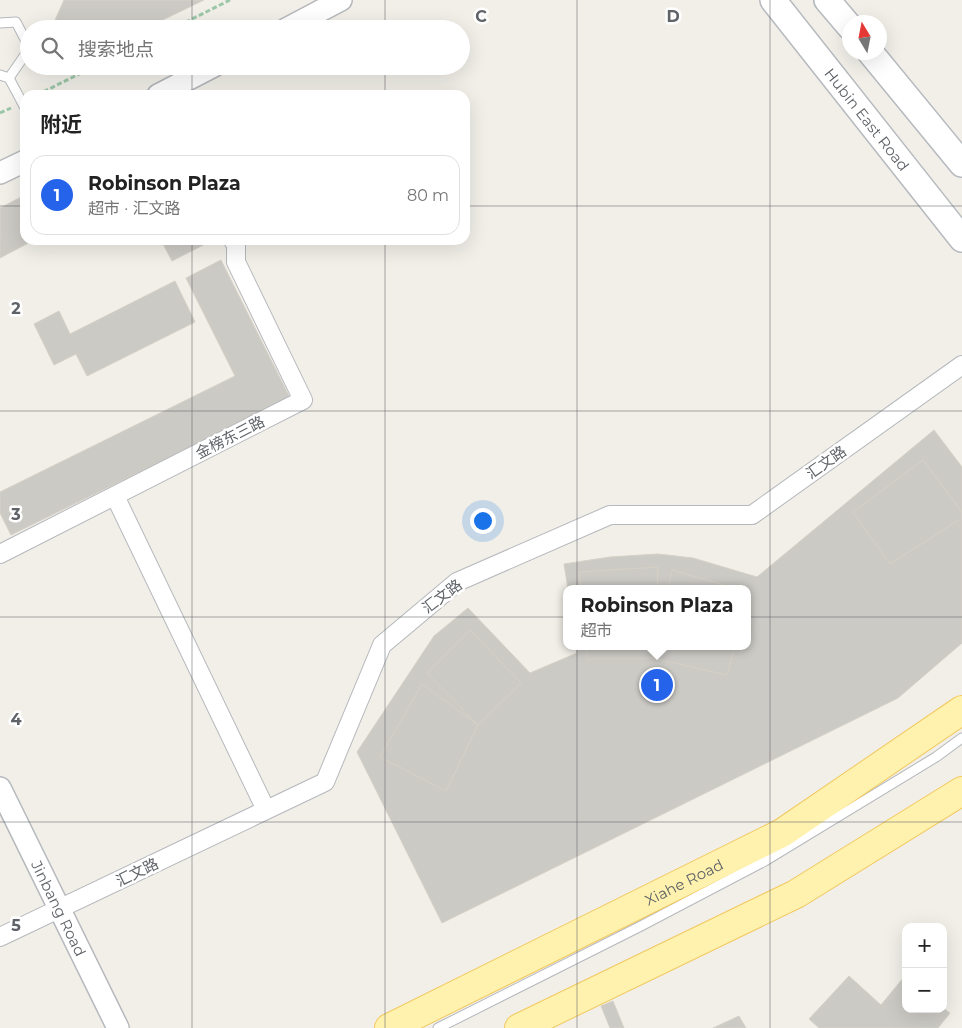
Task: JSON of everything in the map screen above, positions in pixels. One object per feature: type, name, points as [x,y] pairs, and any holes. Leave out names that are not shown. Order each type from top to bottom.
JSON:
[{"type":"main road","name":"Hubin East Road","points":[[774,0],[962,239]]},
{"type":"main road","points":[[827,0],[842,18]]},
{"type":"main road","points":[[877,60],[962,164]]},
{"type":"main road","name":"Xiahe Road","points":[[389,1028],[782,833],[962,710]]},
{"type":"main road","points":[[519,1028],[796,894],[962,791]]},
{"type":"street","points":[[303,20],[341,0]]},
{"type":"street","points":[[170,90],[198,75]]},
{"type":"street","points":[[0,173],[20,163]]},
{"type":"street","name":"金榜东三路","points":[[0,554],[303,400],[236,262],[236,245]]},
{"type":"street","name":"汇文路","points":[[0,937],[325,782],[382,645],[457,582],[610,515],[752,514],[962,365]]},
{"type":"street","points":[[115,496],[266,810]]},
{"type":"street","name":"Jinbang Road","points":[[0,788],[118,1028]]},
{"type":"lane","points":[[0,23],[16,22],[20,30]]},
{"type":"lane","points":[[9,78],[20,62]]},
{"type":"lane","points":[[0,75],[9,78],[20,99]]},
{"type":"lane","points":[[438,1028],[631,932],[765,861],[936,757],[962,738]]},
{"type":"path","points":[[190,20],[230,0]]},
{"type":"path","points":[[47,90],[78,75]]},
{"type":"building","points":[[64,0],[204,0],[163,20],[55,20]]},
{"type":"building","points":[[20,198],[20,245],[25,245],[0,258],[0,208]]},
{"type":"building","points":[[164,245],[203,245],[172,261]]},
{"type":"building","points":[[221,260],[290,398],[11,535],[0,513],[0,492],[235,376],[186,278]]},
{"type":"building","points":[[175,281],[195,322],[87,376],[76,354],[54,365],[34,324],[59,311],[70,334]]},
{"type":"building","points":[[934,430],[962,467],[962,643],[898,698],[442,923],[357,752],[434,636],[468,608],[530,673],[577,653],[577,650],[751,650],[751,585],[567,585],[564,564],[610,557],[658,554],[693,558],[757,577]]},
{"type":"building","points":[[923,460],[962,512],[962,518],[890,564],[853,512]]},
{"type":"building","points":[[658,567],[657,585],[581,585],[579,572]]},
{"type":"building","points":[[672,570],[724,585],[669,585]]},
{"type":"building","points":[[470,630],[521,683],[478,725],[427,673]]},
{"type":"building","points":[[586,650],[653,650],[653,658],[587,659]]},
{"type":"building","points":[[654,650],[734,650],[727,675],[653,658]]},
{"type":"building","points":[[422,684],[478,725],[446,791],[380,757]]},
{"type":"building","points":[[849,976],[881,1005],[902,979],[902,1013],[947,1013],[947,1011],[950,1013],[938,1028],[819,1028],[809,1019]]},
{"type":"building","points":[[613,1001],[624,1028],[610,1028],[601,1006]]},
{"type":"building","points":[[739,1016],[746,1028],[713,1028]]},
{"type":"place","name":"Robinson Plaza","points":[[657,685]]}]
